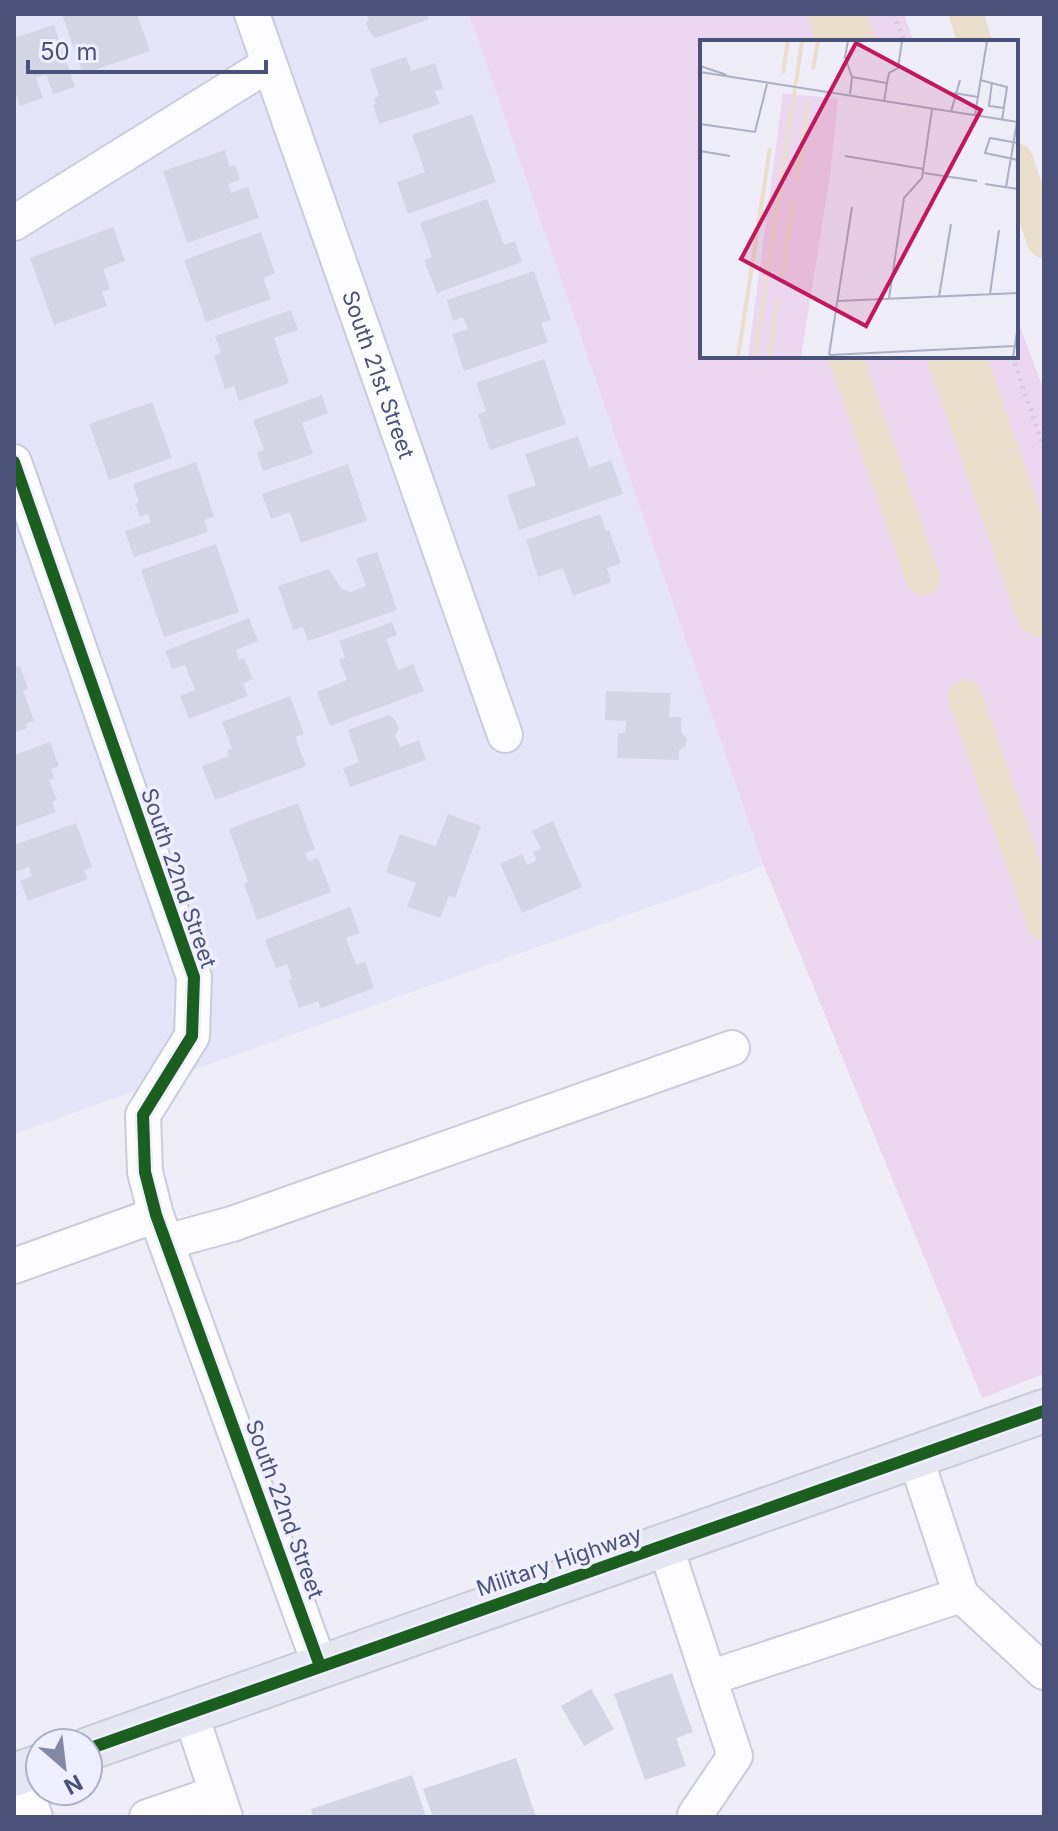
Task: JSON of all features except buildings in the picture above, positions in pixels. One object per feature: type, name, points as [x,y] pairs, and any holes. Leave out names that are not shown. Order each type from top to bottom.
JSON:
[{"type":"main road","name":"Military Highway","points":[[104,1743],[1044,1411]]},
{"type":"street","name":"South 21st Street","points":[[252,14],[505,735]]},
{"type":"street","points":[[14,223],[269,64]]},
{"type":"street","name":"South 22nd Street","points":[[14,462],[194,977],[192,1036],[143,1115],[145,1172],[161,1228],[320,1666]]},
{"type":"street","points":[[14,1266],[161,1228],[232,1224],[732,1048]]},
{"type":"street","points":[[915,1456],[961,1595],[1044,1672]]},
{"type":"street","points":[[665,1545],[735,1756],[696,1817]]},
{"type":"street","points":[[709,1678],[961,1595]]},
{"type":"street","points":[[147,1817],[221,1805],[190,1712]]},
{"type":"path","points":[[894,14],[903,40]]},
{"type":"path","points":[[1013,358],[1044,448]]},
{"type":"shaded area","points":[[14,14],[469,14],[764,866],[14,1134]]},
{"type":"shaded area","points":[[469,14],[904,14],[913,40],[700,40],[700,358],[1018,358],[1018,321],[1044,391],[1044,1374],[982,1398],[764,866]]},
{"type":"waterway","points":[[837,14],[845,40]]},
{"type":"waterway","points":[[966,14],[974,40]]},
{"type":"waterway","points":[[1018,166],[1044,241]]},
{"type":"waterway","points":[[846,358],[923,578]]},
{"type":"waterway","points":[[957,358],[1044,609]]},
{"type":"waterway","points":[[965,697],[1044,923]]},
{"type":"cycle path","points":[[14,462],[194,977],[192,1036],[143,1115],[145,1172],[156,1215],[320,1666]]},
{"type":"cycle path","points":[[104,1743],[1044,1411]]}]
